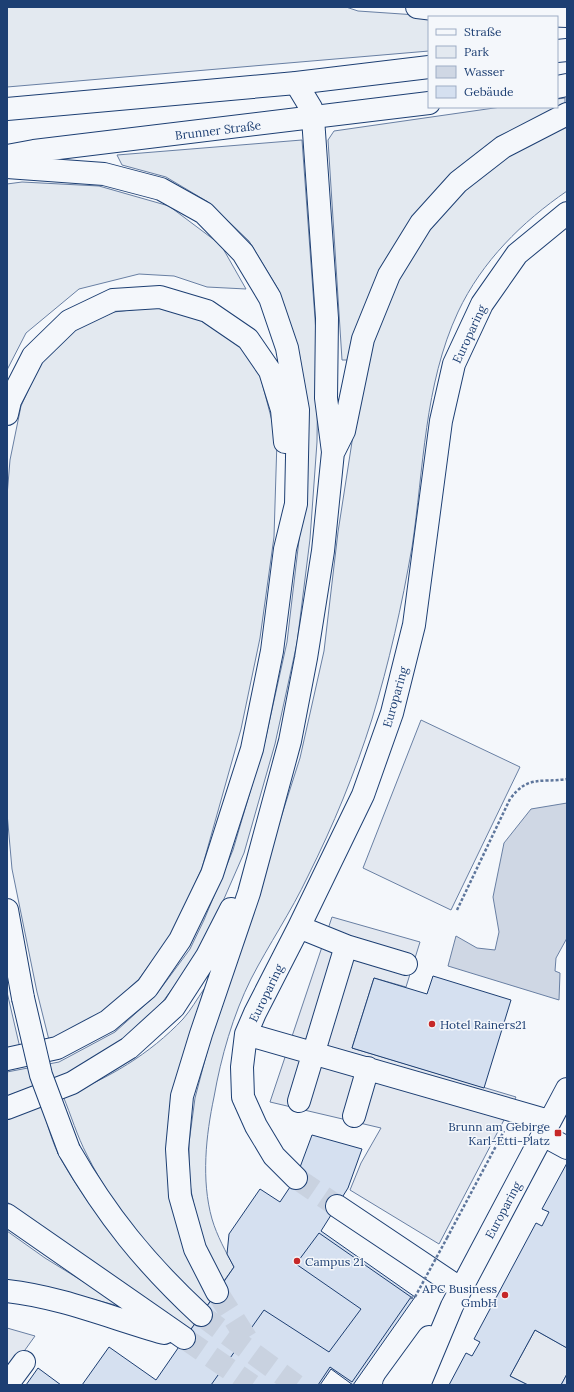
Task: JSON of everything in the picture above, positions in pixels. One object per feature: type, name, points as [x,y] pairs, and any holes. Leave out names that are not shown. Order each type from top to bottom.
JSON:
[{"type":"main road","points":[[416,7],[459,12],[567,16]]},
{"type":"main road","points":[[7,109],[296,83],[428,67]]},
{"type":"main road","points":[[217,1292],[195,1249],[180,1196],[177,1149],[182,1096],[201,1034],[249,893],[290,741],[306,658],[323,551],[333,452],[326,398],[327,318],[313,118],[311,108],[296,83]]},
{"type":"main road","name":"Brunner Straße","points":[[7,156],[34,151],[428,103]]},
{"type":"main road","points":[[333,452],[344,431],[363,339],[389,275],[421,223],[458,182],[503,147],[567,114]]},
{"type":"main road","points":[[7,167],[104,174],[161,188],[204,213],[243,253],[272,305],[287,348],[298,410],[296,504],[286,549],[272,651],[252,749],[212,874],[180,940],[147,988],[108,1021],[58,1048],[7,1059]]},
{"type":"main road","name":"Europaring","points":[[296,1178],[274,1156],[256,1126],[243,1097],[242,1067],[246,1034],[254,1012],[299,927],[363,795],[392,713],[414,626],[442,421],[454,364],[482,304],[516,254],[567,213]]},
{"type":"main road","points":[[7,414],[10,401],[33,356],[69,321],[113,300],[160,298],[207,312],[248,339],[270,371],[282,410],[286,451],[284,504],[286,549]]},
{"type":"main road","points":[[7,1108],[72,1083],[129,1048],[174,1007],[207,956],[225,924],[268,819]]},
{"type":"main road","points":[[7,910],[23,998],[42,1075],[69,1150],[94,1192],[128,1240],[168,1285],[201,1315]]},
{"type":"main road","points":[[299,927],[346,946],[406,964]]},
{"type":"main road","points":[[299,1101],[346,946]]},
{"type":"main road","points":[[246,1034],[515,1111],[546,1128],[567,1148]]},
{"type":"main road","points":[[354,1116],[368,1068]]},
{"type":"main road","name":"Europaring","points":[[419,1385],[457,1298],[567,1089]]},
{"type":"main road","points":[[337,1206],[457,1298]]},
{"type":"main road","points":[[7,1215],[184,1338],[91,1309],[35,1294],[7,1291]]},
{"type":"main road","name":"Europaring","points":[[394,1385],[457,1298]]},
{"type":"main road","points":[[7,1385],[24,1362]]},
{"type":"path","points":[[457,910],[510,799],[518,788],[531,782],[567,779]]},
{"type":"path","points":[[410,1298],[415,1297],[515,1111]]},
{"type":"green space","points":[[7,7],[346,7],[358,11],[431,16],[428,16],[428,51],[7,87]]},
{"type":"green space","points":[[565,98],[565,107],[451,176],[348,360],[342,360],[328,140],[334,131],[494,108],[558,108],[558,99]]},
{"type":"green space","points":[[567,127],[567,191],[519,229],[491,259],[468,293],[458,312],[447,340],[438,368],[427,427],[412,547],[404,590],[395,634],[372,719],[351,779],[326,838],[301,889],[251,979],[228,1036],[211,1112],[206,1158],[207,1189],[212,1219],[219,1238],[234,1267],[221,1285],[199,1231],[189,1180],[189,1143],[195,1098],[211,1037],[300,758],[324,651],[338,532],[356,416],[370,353],[386,306],[401,273],[426,235],[453,202],[476,180],[516,151]]},
{"type":"green space","points":[[302,140],[318,360],[317,442],[310,539],[297,643],[275,744],[244,853],[213,924],[197,955],[164,1000],[123,1041],[69,1073],[7,1096],[7,1072],[59,1062],[115,1032],[156,995],[190,949],[204,920],[233,850],[265,741],[287,642],[299,540],[306,442],[298,349],[278,289],[249,241],[208,202],[166,177],[122,165],[117,155]]},
{"type":"green space","points":[[22,182],[99,186],[169,206],[221,245],[246,289],[207,287],[174,276],[139,274],[79,289],[26,333],[7,370],[7,184]]},
{"type":"green space","points":[[156,307],[200,319],[239,344],[260,375],[277,440],[274,537],[260,638],[241,729],[202,868],[173,932],[139,979],[100,1015],[49,1040],[37,992],[12,869],[7,813],[7,496],[10,460],[21,406],[42,360],[71,331],[114,312]]},
{"type":"green space","points":[[204,989],[175,1094],[169,1155],[212,1299],[205,1308],[156,1255],[111,1197],[83,1148],[63,1096],[96,1082],[128,1064],[157,1043],[183,1019]]},
{"type":"green space","points":[[7,992],[20,1048],[7,1049]]},
{"type":"green space","points":[[41,1103],[55,1147],[76,1184],[90,1205],[123,1247],[158,1286],[196,1322],[189,1332],[7,1202],[7,1117]]},
{"type":"green space","points":[[7,1231],[45,1258],[118,1303],[115,1305],[42,1286],[7,1280]]},
{"type":"shaded area","points":[[421,720],[520,767],[451,910],[363,868]]},
{"type":"shaded area","points":[[332,917],[420,942],[406,987],[374,978],[352,1048],[516,1097],[439,1244],[350,1190],[361,1163],[381,1128],[270,1102]]},
{"type":"shaded area","points":[[7,1328],[35,1336],[7,1375]]},
{"type":"shaded area","points":[[535,1330],[567,1348],[567,1374],[561,1385],[528,1385],[510,1376]]},
{"type":"water","points":[[567,803],[567,938],[556,958],[555,971],[560,973],[559,1000],[448,966],[456,936],[477,948],[495,950],[499,932],[493,897],[504,843],[531,809]]},
{"type":"building","name":"Hotel Rainers21","points":[[433,976],[511,1000],[484,1088],[352,1048],[374,978],[427,994]]},
{"type":"building","name":"Campus 21","points":[[312,1135],[362,1149],[348,1188],[321,1231],[415,1297],[353,1385],[331,1369],[320,1385],[82,1385],[109,1347],[156,1380],[234,1267],[227,1254],[229,1234],[260,1189],[280,1202],[296,1178]]},
{"type":"building","points":[[567,1163],[567,1348],[535,1330],[510,1376],[528,1385],[449,1385],[466,1353],[472,1356],[480,1342],[474,1339],[536,1223],[542,1226],[549,1212],[542,1209]]},
{"type":"building","points":[[319,1233],[411,1297],[352,1382],[330,1367],[318,1385],[211,1385],[264,1310],[329,1352],[361,1309],[296,1264]]},
{"type":"building","points":[[38,1368],[61,1385],[26,1385]]},
{"type":"building","points":[[567,1374],[567,1385],[561,1385]]},
{"type":"tunnel","points":[[296,1178],[337,1206]]},
{"type":"tunnel","points":[[217,1292],[252,1347]]},
{"type":"tunnel","points":[[201,1315],[296,1385]]},
{"type":"tunnel","points":[[184,1338],[252,1385]]},
{"type":"place","name":"Hotel Rainers21","points":[[432,1024]]},
{"type":"place","name":"Brunn am Gebirge Karl-Etti-Platz","points":[[558,1133]]},
{"type":"place","name":"Campus 21","points":[[297,1261]]},
{"type":"place","name":"APC Business GmbH","points":[[505,1295]]}]
